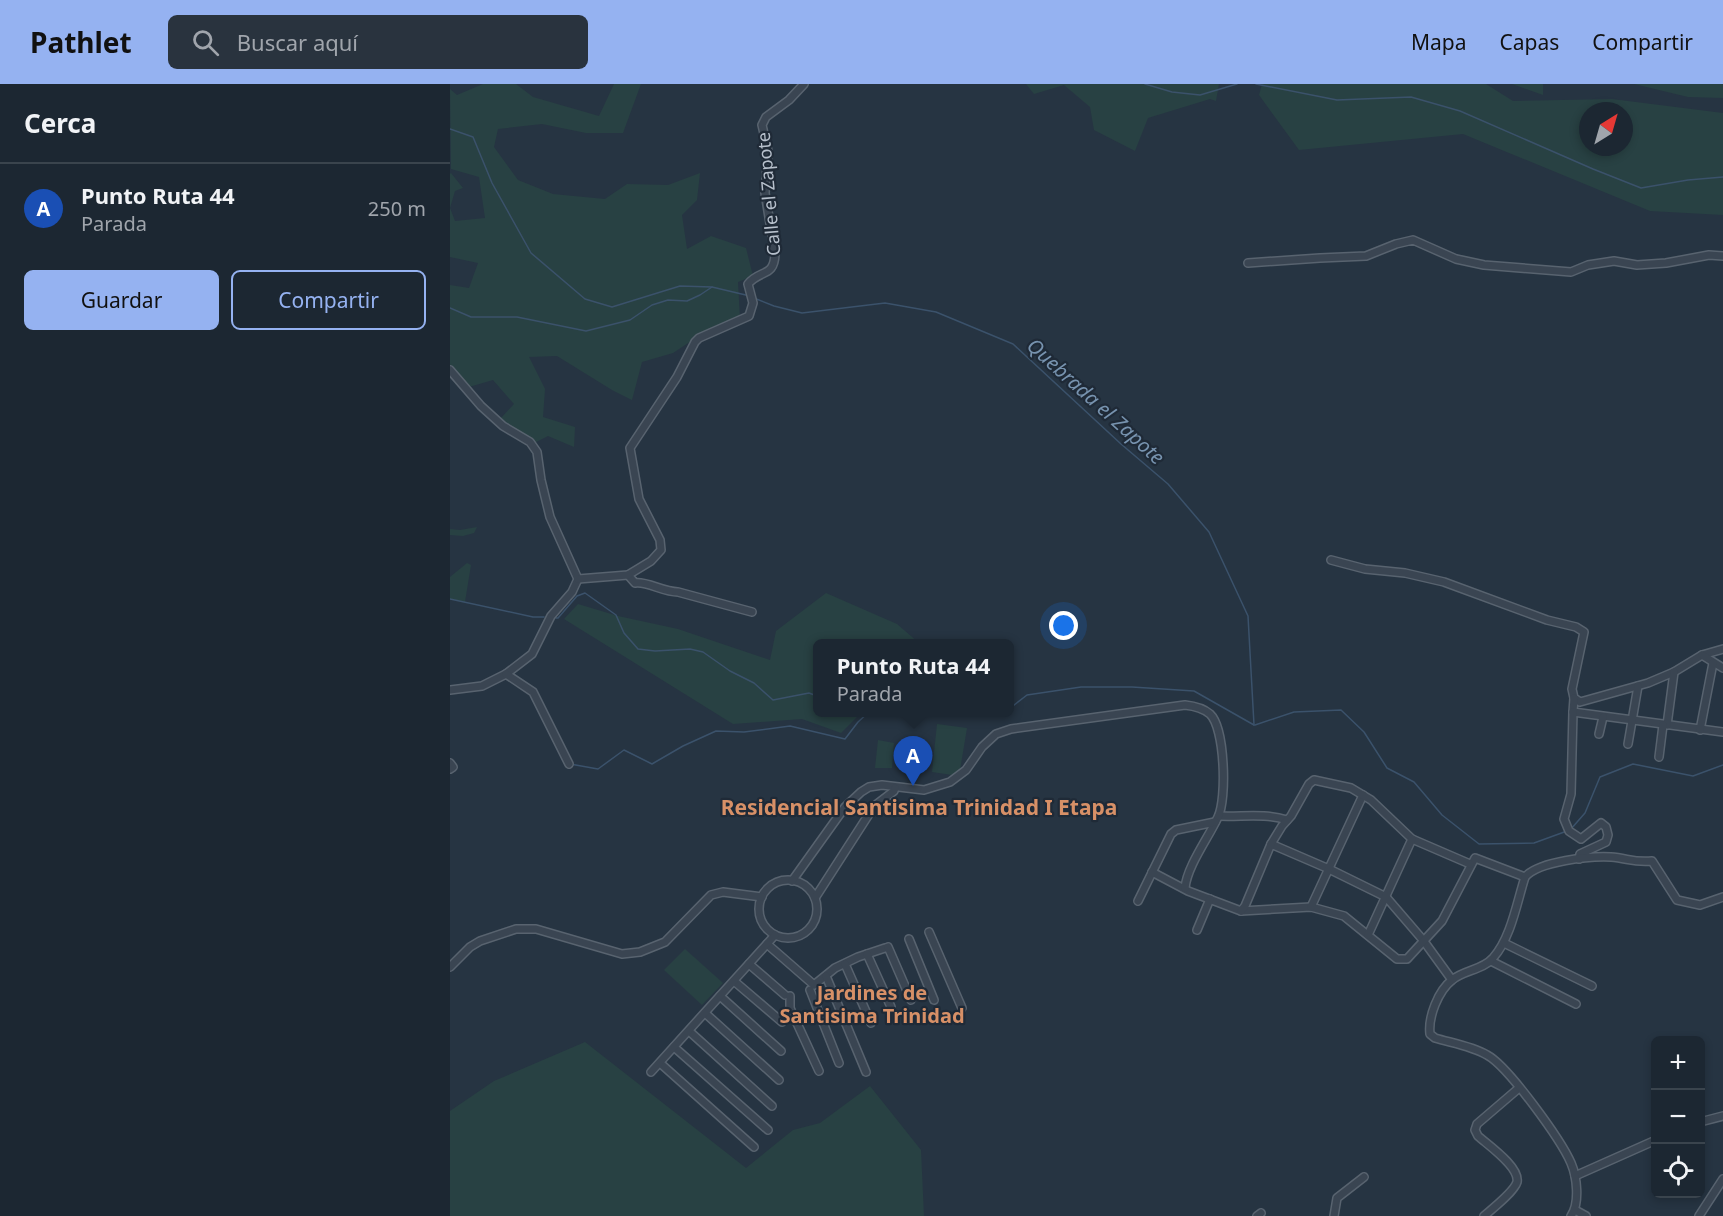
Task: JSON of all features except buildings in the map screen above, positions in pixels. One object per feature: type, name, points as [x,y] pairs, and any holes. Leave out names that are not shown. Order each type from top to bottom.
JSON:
[{"type":"street","name":"Calle el Zapote","points":[[578,579],[628,575],[651,561],[661,548],[660,540],[639,499],[630,448],[677,377],[695,342],[699,338],[749,316],[753,303],[748,284],[754,277],[772,269],[775,264],[765,193],[768,151],[762,125],[764,119],[789,100],[804,84]]},
{"type":"street","points":[[1248,263],[1366,256],[1413,240],[1456,259],[1474,263],[1571,272],[1588,265],[1614,261],[1637,265],[1666,263],[1709,255],[1723,256]]},
{"type":"street","points":[[450,370],[480,406],[503,426],[530,442],[537,452],[550,517],[578,579],[572,592],[551,616],[532,654],[506,674],[482,686],[450,690]]},
{"type":"street","points":[[1331,561],[1444,582],[1547,620],[1576,627],[1584,632],[1572,689],[1574,698],[1571,794],[1564,819],[1569,831],[1581,839],[1601,824],[1606,827],[1608,835],[1606,842],[1580,854],[1579,859]]},
{"type":"street","points":[[628,575],[635,583],[641,582],[665,592],[678,592],[752,612]]},
{"type":"street","points":[[1574,698],[1580,702],[1638,686],[1674,672],[1702,655],[1723,649]]},
{"type":"street","points":[[1702,655],[1723,669]]},
{"type":"street","points":[[1700,730],[1713,663]]},
{"type":"street","points":[[1659,757],[1674,672]]},
{"type":"street","points":[[506,674],[533,692],[569,764]]},
{"type":"street","points":[[1628,744],[1638,686]]},
{"type":"street","points":[[792,881],[850,801],[869,787],[888,786],[924,790],[950,782],[966,770],[982,747],[996,734],[1011,729],[1185,705],[1196,706],[1211,715],[1218,727],[1224,776],[1223,795],[1217,819],[1204,840],[1185,888]]},
{"type":"street","points":[[1573,712],[1723,732]]},
{"type":"street","points":[[1599,734],[1603,717]]},
{"type":"street","points":[[450,763],[453,767],[450,769]]},
{"type":"street","points":[[1245,910],[1276,834],[1291,816],[1309,784],[1314,780],[1351,788],[1363,795],[1412,839],[1470,864]]},
{"type":"street","points":[[815,898],[871,811],[894,791],[894,788]]},
{"type":"street","points":[[1311,907],[1363,795]]},
{"type":"street","points":[[1138,900],[1171,834],[1176,830],[1217,819],[1250,814],[1274,816],[1287,820]]},
{"type":"street","points":[[1276,834],[1282,849]]},
{"type":"street","points":[[1368,935],[1412,839]]},
{"type":"street","points":[[1271,844],[1386,897],[1423,940],[1452,980]]},
{"type":"street","points":[[1586,1216],[1573,1213],[1575,1176],[1571,1163],[1557,1137],[1507,1072],[1488,1055],[1435,1038],[1430,1034],[1430,1022],[1439,997],[1452,980],[1491,961],[1504,943],[1526,877],[1531,870],[1538,867],[1579,859],[1612,857],[1636,863],[1652,861],[1677,900],[1700,905],[1723,897]]},
{"type":"street","points":[[1152,872],[1209,899],[1245,910],[1311,907],[1344,916],[1397,959],[1402,960],[1407,959],[1442,921],[1474,858],[1526,877]]},
{"type":"street","points":[[792,881],[809,890],[815,898],[817,910],[809,930],[791,938],[775,935],[762,922],[760,905],[762,897],[771,886],[792,881]]},
{"type":"street","points":[[450,967],[480,940],[516,929],[536,929],[622,954],[640,952],[665,942],[711,895],[723,892],[762,897]]},
{"type":"street","points":[[1197,930],[1209,899]]},
{"type":"street","points":[[929,932],[962,1008]]},
{"type":"street","points":[[651,1072],[775,935]]},
{"type":"street","points":[[909,939],[934,1000]]},
{"type":"street","points":[[1504,943],[1592,986]]},
{"type":"street","points":[[767,944],[810,984],[817,984],[845,964],[886,948],[911,1000]]},
{"type":"street","points":[[867,954],[891,1007]]},
{"type":"street","points":[[1491,961],[1576,1004]]},
{"type":"street","points":[[749,964],[787,995],[790,1008],[819,1071]]},
{"type":"street","points":[[845,964],[871,1023]]},
{"type":"street","points":[[826,976],[866,1072]]},
{"type":"street","points":[[734,981],[782,1022]]},
{"type":"street","points":[[810,990],[839,1063]]},
{"type":"street","points":[[720,996],[781,1051]]},
{"type":"street","points":[[705,1013],[779,1080]]},
{"type":"street","points":[[689,1031],[772,1106]]},
{"type":"street","points":[[674,1047],[768,1130]]},
{"type":"street","points":[[660,1063],[754,1147]]},
{"type":"street","points":[[1484,1216],[1513,1189],[1517,1182],[1516,1174],[1509,1163],[1478,1136],[1475,1130],[1476,1124],[1519,1088]]},
{"type":"street","points":[[1705,1121],[1723,1116]]},
{"type":"street","points":[[1575,1176],[1651,1142]]},
{"type":"street","points":[[1334,1216],[1337,1198],[1364,1177]]},
{"type":"street","points":[[1699,1216],[1723,1179]]},
{"type":"green space","points":[[483,84],[516,84],[533,97],[599,116],[614,84],[641,84],[623,133],[586,133],[542,124],[498,129],[494,147],[518,180],[553,194],[605,199],[627,184],[668,185],[700,173],[697,200],[682,215],[687,249],[711,236],[746,248],[753,276],[738,282],[740,319],[714,326],[673,353],[642,362],[632,400],[557,356],[529,357],[545,389],[543,417],[575,427],[574,447],[548,436],[534,443],[501,418],[514,404],[493,380],[469,387],[450,368],[450,285],[469,288],[478,263],[450,257],[450,208],[455,221],[485,218],[479,177],[451,169],[450,89],[457,95]]},
{"type":"green space","points":[[1026,84],[1219,84],[1216,101],[1210,99],[1148,118],[1135,151],[1094,130],[1090,107],[1064,85],[1034,94]]},
{"type":"green space","points":[[1262,84],[1486,84],[1513,101],[1612,99],[1723,113],[1723,215],[1650,211],[1463,134],[1299,150],[1259,95]]},
{"type":"green space","points":[[1512,84],[1543,84],[1543,95]]},
{"type":"green space","points":[[1634,84],[1723,84],[1723,98],[1688,97]]},
{"type":"green space","points":[[451,173],[463,188],[455,191],[450,208]]},
{"type":"green space","points":[[477,527],[474,533],[463,536],[450,535],[450,529]]},
{"type":"green space","points":[[467,563],[471,565],[465,602],[450,599],[450,577]]},
{"type":"green space","points":[[826,593],[897,624],[914,639],[813,639],[813,717],[857,717],[841,733],[802,719],[733,724],[564,619],[578,604],[618,616],[678,629],[770,660],[776,631]]},
{"type":"green space","points":[[937,724],[967,728],[959,776],[932,772]]},
{"type":"green space","points":[[878,740],[894,743],[892,768],[875,768]]},
{"type":"green space","points":[[685,949],[723,983],[702,1005],[664,970]]},
{"type":"green space","points":[[585,1042],[746,1168],[793,1130],[820,1123],[870,1086],[921,1150],[924,1216],[450,1216],[450,1111],[494,1081]]},
{"type":"waterway","points":[[1145,84],[1172,92],[1200,95],[1237,84]]},
{"type":"waterway","points":[[1256,84],[1337,100],[1411,97],[1460,111],[1641,188],[1723,177]]},
{"type":"waterway","name":"Quebrada el Zapote","points":[[450,129],[473,137],[492,183],[531,253],[585,299],[612,307],[680,286],[712,287],[750,296]]},
{"type":"waterway","points":[[450,308],[471,317],[517,317],[586,331],[630,320],[652,305],[668,300],[687,301],[712,287]]},
{"type":"waterway","name":"Quebrada el Zapote","points":[[754,298],[802,313],[885,303],[936,312],[1013,344],[1121,444],[1168,484],[1209,532],[1248,616],[1254,725]]},
{"type":"waterway","points":[[556,618],[577,596],[585,593],[616,615],[624,633],[638,649],[655,651],[690,649],[703,652],[730,671],[754,683],[773,700],[809,693],[813,694]]},
{"type":"waterway","points":[[450,599],[533,617],[544,617]]},
{"type":"waterway","points":[[1014,705],[1027,695],[1081,687],[1132,687],[1194,691],[1254,725]]},
{"type":"waterway","points":[[1255,725],[1294,712],[1341,710],[1364,732],[1387,768],[1414,782],[1442,815],[1479,844],[1534,843],[1567,831]]},
{"type":"waterway","points":[[570,764],[598,769],[624,750],[652,764],[716,731],[744,732],[790,726],[845,739],[864,717]]},
{"type":"waterway","points":[[1571,829],[1585,813],[1600,777],[1633,764],[1693,776],[1723,765]]},
{"type":"place","name":"Punto Ruta 44","points":[[913,786]]},
{"type":"district","name":"Residencial Santisima Trinidad I Etapa","points":[[919,807]]},
{"type":"district","name":"Jardines de Santisima Trinidad","points":[[872,1004]]}]
